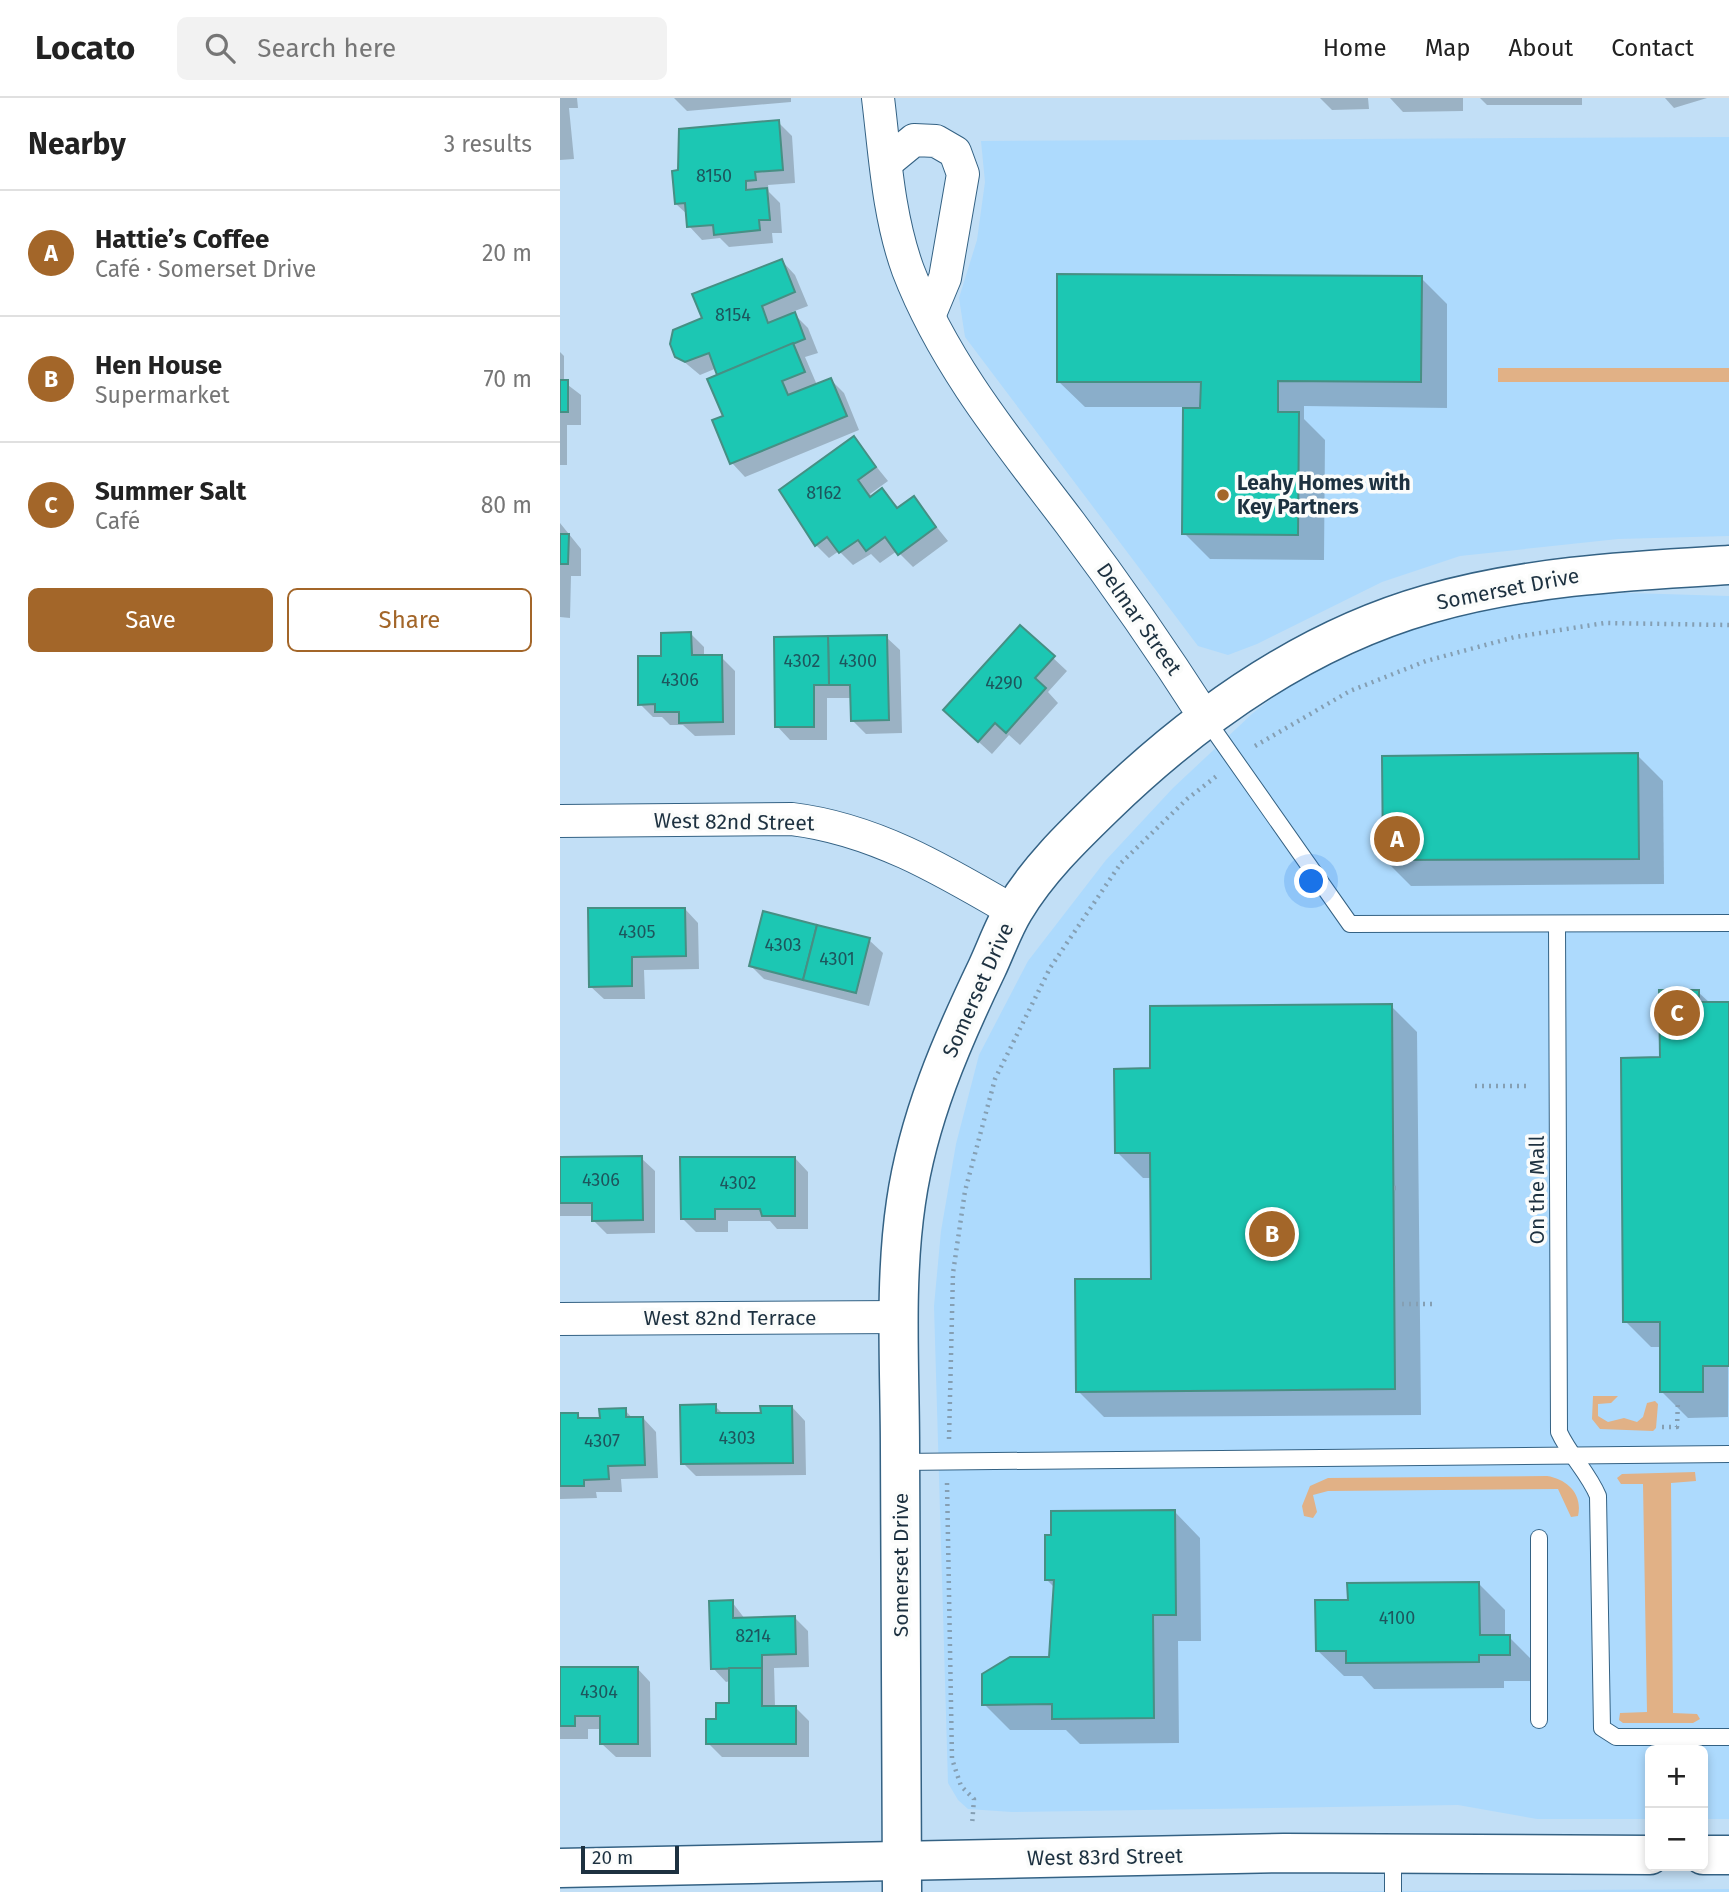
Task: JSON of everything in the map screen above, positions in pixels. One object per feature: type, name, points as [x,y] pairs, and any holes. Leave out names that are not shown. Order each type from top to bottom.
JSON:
[{"type":"street","name":"Delmar Street","points":[[878,98],[891,208],[908,270],[951,358],[1004,436],[1139,615],[1206,719]]},
{"type":"street","points":[[886,163],[914,140],[936,141],[955,152],[963,174],[945,278],[930,314]]},
{"type":"street","name":"Somerset Drive","points":[[902,1876],[900,1317],[906,1202],[923,1125],[950,1045],[1013,911],[1057,852],[1137,774],[1206,719],[1350,632],[1424,605],[1492,588],[1598,573],[1729,565]]},
{"type":"street","name":"West 82nd Street","points":[[560,821],[792,819],[821,822],[849,829],[918,857],[1013,911]]},
{"type":"street","name":"West 82nd Terrace","points":[[560,1319],[900,1317]]},
{"type":"street","name":"West 83rd Street","points":[[560,1868],[902,1876],[970,1860],[1283,1853],[1645,1855]]},
{"type":"street","points":[[1708,1855],[1729,1855]]},
{"type":"lane","name":"Delmar Street","points":[[1206,719],[1350,924],[1557,924]]},
{"type":"lane","points":[[1557,924],[1729,923]]},
{"type":"lane","name":"On the Mall","points":[[1557,924],[1559,1432],[1569,1454]]},
{"type":"lane","points":[[1569,1454],[1590,1478],[1598,1496],[1602,1728],[1616,1737],[1729,1737]]},
{"type":"lane","points":[[900,1462],[1729,1454]]},
{"type":"lane","points":[[1539,1538],[1539,1720]]},
{"type":"lane","points":[[1393,1854],[1393,1892]]},
{"type":"path","points":[[970,1860],[974,1799],[961,1786],[952,1759],[948,1461],[953,1273],[965,1191],[995,1079],[1050,968],[1121,863],[1187,799],[1266,738],[1350,691],[1426,661],[1515,637],[1605,623],[1729,625]]},
{"type":"path","points":[[1475,1086],[1528,1086]]},
{"type":"path","points":[[1394,1188],[1401,1188]]},
{"type":"path","points":[[1402,1304],[1433,1304]]},
{"type":"path","points":[[1662,1427],[1677,1427],[1678,1399]]},
{"type":"shaded area","points":[[1729,137],[1729,536],[1618,539],[1460,556],[1382,582],[1257,644],[1228,655],[1198,646],[965,337],[959,298],[977,240],[985,182],[981,141]]},
{"type":"shaded area","points":[[1498,368],[1729,368],[1729,382],[1498,382]]},
{"type":"shaded area","points":[[1629,593],[1729,596],[1729,1819],[1708,1819],[1708,1745],[1645,1745],[1645,1819],[1537,1819],[1458,1805],[1012,1812],[968,1809],[958,1800],[948,1783],[934,1306],[941,1231],[956,1144],[979,1055],[1028,961],[1106,860],[1173,788],[1253,713],[1293,682],[1422,623],[1546,596]]},
{"type":"shaded area","points":[[1593,1396],[1618,1396],[1611,1403],[1598,1404],[1598,1416],[1608,1422],[1624,1418],[1637,1422],[1643,1417],[1647,1403],[1655,1401],[1658,1404],[1656,1428],[1653,1431],[1600,1429],[1592,1419]]},
{"type":"shaded area","points":[[1695,1472],[1696,1481],[1671,1483],[1673,1713],[1697,1714],[1700,1719],[1693,1723],[1623,1723],[1619,1720],[1620,1713],[1647,1712],[1643,1484],[1621,1484],[1617,1478],[1622,1474]]},
{"type":"shaded area","points":[[1547,1476],[1561,1480],[1576,1494],[1578,1516],[1571,1517],[1558,1489],[1328,1491],[1313,1495],[1317,1512],[1313,1518],[1304,1516],[1302,1506],[1310,1486],[1328,1478]]},
{"type":"shaded area","points":[[1729,1889],[1729,1892],[1225,1892]]},
{"type":"building","points":[[779,120],[783,170],[755,172],[756,180],[746,181],[746,190],[767,188],[770,220],[759,220],[760,230],[714,235],[713,225],[687,227],[685,203],[675,204],[672,171],[678,170],[679,129]]},
{"type":"building","points":[[782,259],[795,292],[762,306],[768,323],[795,312],[805,339],[717,375],[709,353],[685,362],[675,357],[670,344],[673,330],[702,318],[692,294]]},
{"type":"building","points":[[1057,274],[1422,276],[1421,382],[1278,381],[1278,412],[1299,412],[1298,535],[1182,534],[1183,408],[1200,408],[1201,382],[1057,382]]},
{"type":"building","points":[[793,343],[805,372],[782,381],[788,395],[831,378],[847,416],[730,464],[712,420],[723,416],[707,379]]},
{"type":"building","points":[[560,380],[568,380],[568,412],[560,412]]},
{"type":"building","points":[[854,436],[876,467],[858,480],[870,497],[882,488],[897,508],[914,496],[936,527],[898,555],[885,537],[866,551],[858,540],[839,553],[827,537],[815,546],[779,490]]},
{"type":"building","points":[[560,534],[569,534],[568,564],[560,564]]},
{"type":"building","points":[[1020,625],[1055,656],[1035,678],[1046,688],[1006,733],[995,723],[978,742],[943,710]]},
{"type":"building","points":[[691,632],[692,655],[722,655],[723,722],[679,723],[679,712],[655,712],[655,704],[638,705],[638,656],[661,656],[661,633]]},
{"type":"building","points":[[887,635],[889,720],[851,721],[850,685],[829,685],[828,636]]},
{"type":"building","points":[[828,636],[829,685],[814,685],[814,727],[775,727],[774,637]]},
{"type":"building","points":[[1638,753],[1639,859],[1383,860],[1382,756]]},
{"type":"building","points":[[588,908],[685,908],[686,956],[632,957],[632,986],[589,987]]},
{"type":"building","points":[[763,911],[817,925],[803,980],[749,966]]},
{"type":"building","points":[[817,925],[870,938],[856,993],[803,980]]},
{"type":"building","points":[[1659,990],[1699,990],[1699,1002],[1729,1002],[1729,1366],[1703,1366],[1703,1392],[1660,1392],[1660,1322],[1623,1322],[1621,1058],[1660,1057]]},
{"type":"building","points":[[1392,1004],[1395,1389],[1076,1392],[1075,1279],[1151,1279],[1150,1153],[1115,1153],[1114,1069],[1150,1068],[1150,1006]]},
{"type":"building","points":[[642,1156],[643,1220],[592,1221],[592,1203],[560,1203],[560,1157]]},
{"type":"building","points":[[680,1157],[795,1157],[795,1216],[762,1216],[760,1209],[715,1209],[715,1219],[681,1219]]},
{"type":"building","points":[[716,1404],[716,1413],[761,1413],[760,1406],[792,1406],[793,1463],[681,1464],[680,1405]]},
{"type":"building","points":[[626,1408],[626,1417],[643,1417],[645,1465],[608,1466],[609,1479],[584,1480],[584,1486],[560,1486],[560,1413],[578,1413],[578,1418],[600,1418],[599,1409]]},
{"type":"building","points":[[1175,1510],[1176,1615],[1153,1615],[1154,1718],[1052,1719],[1052,1704],[982,1705],[982,1674],[1010,1657],[1049,1657],[1054,1580],[1045,1580],[1045,1535],[1051,1535],[1051,1511]]},
{"type":"building","points":[[1479,1582],[1480,1635],[1510,1635],[1510,1655],[1479,1655],[1479,1662],[1346,1663],[1346,1651],[1316,1651],[1315,1600],[1348,1600],[1347,1583]]},
{"type":"building","points":[[733,1600],[733,1618],[795,1616],[796,1654],[762,1655],[762,1668],[711,1669],[709,1601]]},
{"type":"building","points":[[560,1667],[638,1667],[638,1744],[600,1744],[600,1716],[575,1716],[575,1726],[560,1726]]},
{"type":"building","points":[[729,1668],[762,1668],[762,1706],[796,1706],[796,1744],[706,1744],[706,1719],[716,1719],[716,1703],[729,1703]]},
{"type":"place","name":"Leahy Homes with Key Partners","points":[[1223,495]]},
{"type":"place","name":"Hattie’s Coffee","points":[[1397,839]]},
{"type":"place","name":"Summer Salt","points":[[1677,1013]]},
{"type":"place","name":"Hen House","points":[[1272,1234]]}]
